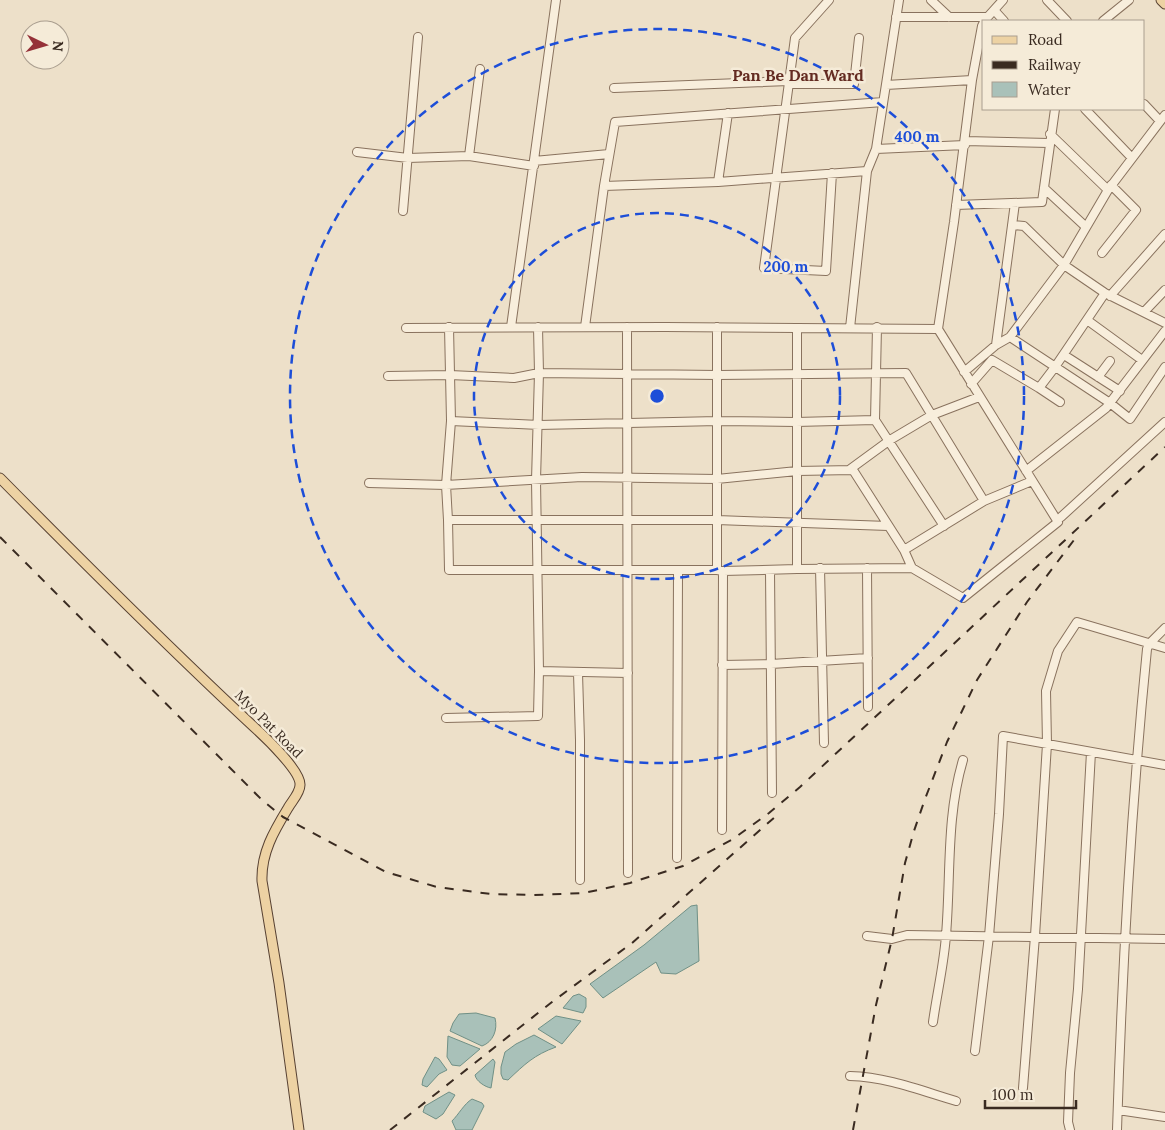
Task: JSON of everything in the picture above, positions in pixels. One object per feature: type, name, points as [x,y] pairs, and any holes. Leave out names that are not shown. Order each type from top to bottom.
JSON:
[{"type":"main road","points":[[1162,0],[1165,4]]},
{"type":"main road","name":"Myo Pat Road","points":[[0,478],[167,646],[259,731],[297,771],[300,784],[296,795],[272,836],[261,868],[300,1130]]},
{"type":"street","points":[[511,327],[556,0]]},
{"type":"street","points":[[829,0],[795,38],[764,268],[826,271],[832,173]]},
{"type":"street","points":[[850,328],[867,170],[876,149],[899,0]]},
{"type":"street","points":[[931,0],[948,17]]},
{"type":"street","points":[[896,18],[948,17],[985,20],[1003,0]]},
{"type":"street","points":[[1047,0],[1066,20]]},
{"type":"street","points":[[1104,20],[1128,0]]},
{"type":"street","points":[[994,10],[1003,20]]},
{"type":"street","points":[[449,327],[451,421],[446,486],[449,570],[770,571],[820,568],[912,568],[963,598],[1058,522],[938,329],[965,143],[972,80],[982,26]]},
{"type":"street","points":[[403,211],[418,37]]},
{"type":"street","points":[[614,88],[789,83],[854,84],[859,38]]},
{"type":"street","points":[[469,156],[480,69]]},
{"type":"street","points":[[886,85],[972,80]]},
{"type":"street","points":[[585,327],[604,186],[615,122],[882,102]]},
{"type":"street","points":[[964,372],[996,345],[1010,337],[1064,264],[1109,187],[1163,118],[1145,105]]},
{"type":"street","points":[[956,205],[1042,202],[1054,110]]},
{"type":"street","points":[[1086,110],[1132,158]]},
{"type":"street","points":[[718,182],[728,113]]},
{"type":"street","points":[[876,149],[1050,139],[1136,210],[1102,253]]},
{"type":"street","points":[[357,152],[408,158],[469,156],[534,163],[609,154]]},
{"type":"street","points":[[604,186],[718,182],[867,170]]},
{"type":"street","points":[[1044,188],[1086,227]]},
{"type":"street","points":[[996,345],[1014,203]]},
{"type":"street","points":[[1012,224],[1024,226],[1064,264],[1107,294],[1165,322]]},
{"type":"street","points":[[1039,388],[1064,355],[1086,320],[1107,294],[1165,234]]},
{"type":"street","points":[[1144,312],[1165,290]]},
{"type":"street","points":[[1086,320],[1142,360]]},
{"type":"street","points":[[628,327],[628,873]]},
{"type":"street","points":[[406,328],[717,327],[938,329]]},
{"type":"street","points":[[717,327],[717,479],[722,665],[722,830]]},
{"type":"street","points":[[446,718],[538,716],[540,671],[536,480],[540,373],[538,328]]},
{"type":"street","points":[[797,328],[797,569]]},
{"type":"street","points":[[876,328],[876,420],[944,526]]},
{"type":"street","points":[[1026,472],[1106,408],[1165,331]]},
{"type":"street","points":[[1010,337],[1110,403],[1130,419],[1165,367]]},
{"type":"street","points":[[1064,355],[1120,390]]},
{"type":"street","points":[[971,384],[992,360],[1060,402]]},
{"type":"street","points":[[1098,377],[1110,361]]},
{"type":"street","points":[[388,376],[450,375],[514,378],[540,373],[718,375],[906,373],[984,501]]},
{"type":"street","points":[[848,470],[890,440],[932,415],[979,397]]},
{"type":"street","points":[[451,421],[539,425],[628,422],[876,420]]},
{"type":"street","points":[[1061,517],[1165,422]]},
{"type":"street","points":[[369,483],[446,486],[582,478],[717,479],[796,471],[853,470],[904,550],[912,568]]},
{"type":"street","points":[[904,550],[984,501],[1032,481]]},
{"type":"street","points":[[448,520],[718,520],[888,526]]},
{"type":"street","points":[[820,568],[824,743]]},
{"type":"street","points":[[867,568],[868,708]]},
{"type":"street","points":[[677,858],[678,570]]},
{"type":"street","points":[[770,571],[772,793]]},
{"type":"street","points":[[1022,1088],[1035,936],[1047,744],[1046,691],[1058,651],[1077,622],[1165,648]]},
{"type":"street","points":[[1117,1130],[1136,760],[1149,644],[1165,628]]},
{"type":"street","points":[[722,665],[868,658]]},
{"type":"street","points":[[540,671],[628,673]]},
{"type":"street","points":[[578,673],[580,880]]},
{"type":"street","points":[[975,1051],[989,936],[1003,736],[1165,765]]},
{"type":"street","points":[[1070,1130],[1068,1122],[1070,1073],[1078,989],[1091,752]]},
{"type":"street","points":[[933,1022],[946,936],[950,835],[956,782],[963,760]]},
{"type":"street","points":[[867,936],[892,939],[908,935],[1165,939]]},
{"type":"street","points":[[850,1076],[867,1076],[956,1101]]},
{"type":"street","points":[[1118,1110],[1165,1117]]},
{"type":"water","points":[[697,905],[699,961],[676,974],[661,973],[656,962],[603,998],[590,984],[644,945],[691,906]]},
{"type":"water","points":[[579,994],[586,998],[586,1007],[583,1013],[563,1008],[573,996]]},
{"type":"water","points":[[476,1013],[495,1018],[496,1027],[494,1035],[489,1042],[482,1046],[450,1031],[459,1014]]},
{"type":"water","points":[[556,1016],[581,1021],[562,1044],[538,1029]]},
{"type":"water","points":[[534,1035],[556,1047],[530,1060],[508,1080],[503,1079],[501,1067],[505,1052]]},
{"type":"water","points":[[448,1036],[480,1049],[460,1066],[452,1065],[447,1057]]},
{"type":"water","points":[[435,1057],[439,1059],[447,1070],[439,1074],[427,1087],[422,1085],[423,1079]]},
{"type":"water","points":[[493,1059],[495,1062],[491,1088],[481,1083],[475,1075]]},
{"type":"water","points":[[449,1092],[455,1095],[443,1114],[436,1119],[423,1112],[425,1106]]},
{"type":"water","points":[[472,1099],[482,1103],[484,1106],[472,1130],[456,1130],[452,1121]]},
{"type":"railway","points":[[0,537],[262,800],[283,817],[386,872],[437,887],[491,894],[584,893],[630,883],[683,866],[733,839],[769,813],[800,787],[1165,447]]},
{"type":"railway","points":[[853,1130],[876,1005],[892,939],[905,863],[925,799],[947,742],[977,680],[1027,602],[1074,540]]},
{"type":"railway","points":[[390,1130],[552,1002],[632,943],[776,816]]},
{"type":"district","name":"Pan Be Dan Ward","points":[[798,75]]}]
